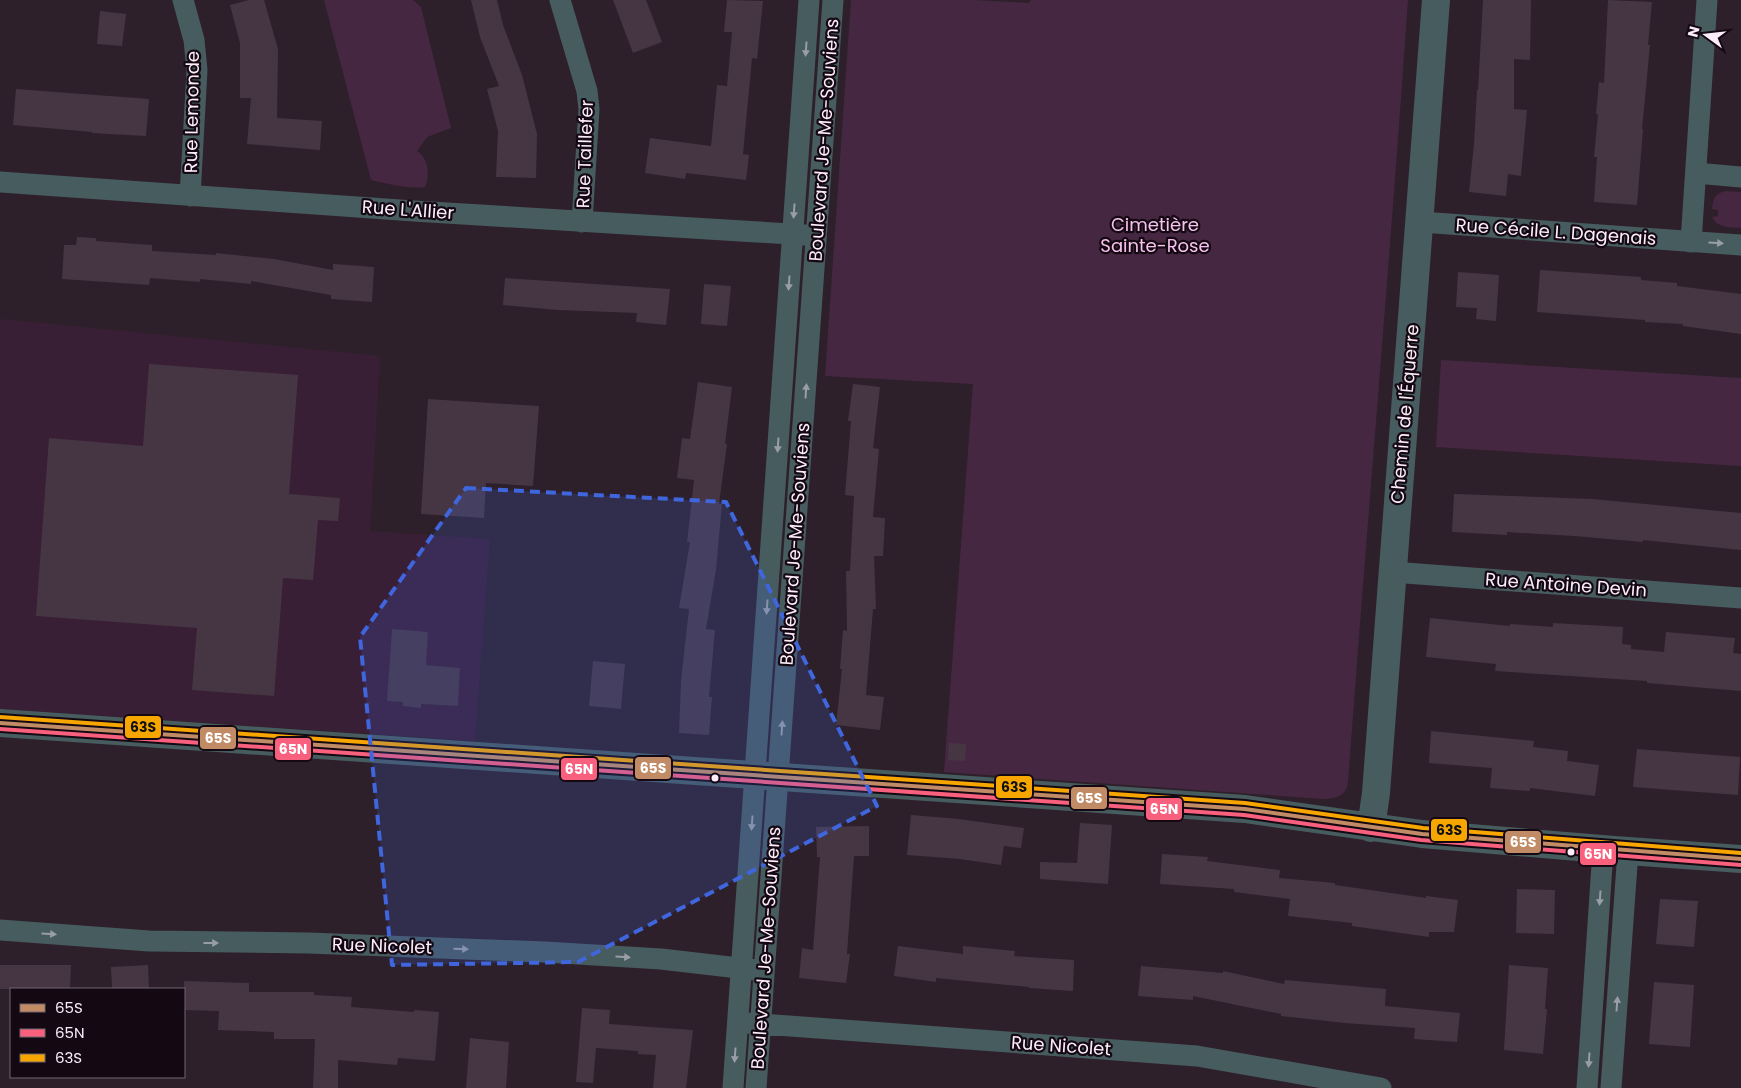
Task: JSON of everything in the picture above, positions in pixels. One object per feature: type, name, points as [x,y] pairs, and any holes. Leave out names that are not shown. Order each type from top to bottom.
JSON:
[{"type":"street","name":"Rue Lemonde","points":[[183,0],[194,40],[196,70],[190,196]]},
{"type":"street","name":"Rue Taillefer","points":[[560,0],[589,100],[589,128],[582,222]]},
{"type":"street","name":"Boulevard Je-Me-Souviens","points":[[756,1088],[764,970],[767,776],[793,234],[809,0]]},
{"type":"street","name":"Boulevard Je-Me-Souviens","points":[[733,1088],[741,968],[767,776],[817,235],[833,0]]},
{"type":"street","name":"Chemin de l'Équerre","points":[[1371,828],[1376,793],[1421,222],[1436,0]]},
{"type":"street","points":[[1691,242],[1707,0]]},
{"type":"street","points":[[1696,173],[1741,177]]},
{"type":"street","name":"Rue L'Allier","points":[[0,182],[582,222],[817,235]]},
{"type":"street","name":"Rue Cécile L. Dagenais","points":[[1421,222],[1741,245]]},
{"type":"street","name":"Rue Antoine Devin","points":[[1392,572],[1741,598]]},
{"type":"street","points":[[0,723],[1239,808],[1422,834],[1741,859]]},
{"type":"street","points":[[1587,1088],[1615,850]]},
{"type":"street","points":[[1611,1088],[1615,850]]},
{"type":"street","name":"Rue Nicolet","points":[[0,930],[149,941],[309,943],[545,952],[661,959],[764,970]]},
{"type":"street","name":"Rue Nicolet","points":[[738,1022],[1198,1056],[1381,1088]]},
{"type":"highlighted area","points":[[466,488],[726,502],[877,806],[578,962],[392,965],[360,637]]},
{"type":"shaded area","points":[[0,319],[380,356],[370,531],[490,539],[475,741],[0,709]]},
{"type":"green space","points":[[324,0],[413,0],[421,7],[451,128],[427,137],[417,151],[423,156],[427,167],[428,176],[425,187],[405,187],[371,180]]},
{"type":"green space","name":"Cimetière Sainte-Rose","points":[[851,0],[975,0],[1029,3],[1031,0],[1408,0],[1348,782],[1345,791],[1340,796],[1323,799],[944,772],[973,384],[825,376]]},
{"type":"green space","points":[[1726,191],[1741,192],[1741,228],[1720,225],[1712,217],[1718,216],[1718,210],[1712,209],[1715,197],[1719,193]]},
{"type":"green space","points":[[1441,360],[1741,378],[1741,466],[1436,447]]},
{"type":"building","points":[[249,0],[264,0],[278,49],[277,118],[322,121],[320,150],[247,144],[251,98],[240,98],[240,43],[230,5]]},
{"type":"building","points":[[471,0],[497,0],[503,25],[522,75],[537,134],[536,178],[496,177],[498,131],[487,89],[499,86],[480,37]]},
{"type":"building","points":[[613,0],[646,0],[662,42],[633,53]]},
{"type":"building","points":[[727,0],[763,1],[757,59],[752,58],[743,154],[749,155],[746,180],[686,173],[685,179],[645,173],[650,138],[711,146],[717,85],[727,86],[732,32],[724,32]]},
{"type":"building","points":[[1483,0],[1531,0],[1530,60],[1514,59],[1514,109],[1527,110],[1521,176],[1508,174],[1506,196],[1469,192],[1478,90]]},
{"type":"building","points":[[1608,0],[1652,2],[1637,205],[1594,202],[1597,157],[1594,157],[1598,114],[1596,114],[1599,82],[1604,83]]},
{"type":"building","points":[[100,11],[126,14],[122,46],[97,44]]},
{"type":"building","points":[[16,89],[149,99],[146,136],[13,125]]},
{"type":"building","points":[[77,237],[96,238],[96,241],[152,245],[152,251],[216,255],[216,253],[274,259],[333,270],[333,264],[374,267],[372,302],[331,299],[331,295],[251,281],[251,284],[200,279],[200,282],[150,278],[149,285],[62,279],[64,245],[76,245]]},
{"type":"building","points":[[1540,270],[1641,277],[1641,280],[1677,283],[1677,286],[1741,294],[1741,334],[1683,326],[1683,324],[1537,312]]},
{"type":"building","points":[[1458,272],[1499,275],[1496,321],[1476,319],[1477,308],[1456,307]]},
{"type":"building","points":[[505,278],[670,289],[666,325],[636,322],[637,313],[558,310],[503,305]]},
{"type":"building","points":[[704,284],[731,286],[727,326],[701,324]]},
{"type":"building","points":[[149,364],[298,375],[289,494],[340,498],[338,521],[318,520],[313,580],[283,578],[274,696],[192,690],[197,628],[36,616],[49,438],[143,446]]},
{"type":"building","points":[[698,382],[732,387],[719,504],[722,504],[716,570],[706,629],[715,630],[709,697],[712,697],[709,735],[679,733],[681,681],[689,609],[679,608],[690,542],[687,542],[694,480],[677,478],[682,438],[690,439]]},
{"type":"building","points":[[853,384],[880,387],[873,448],[879,449],[873,517],[885,518],[883,556],[874,556],[876,609],[873,609],[866,695],[884,697],[880,730],[836,725],[842,669],[840,669],[843,630],[847,631],[846,571],[850,571],[854,496],[845,495],[851,421],[848,421]]},
{"type":"building","points":[[428,399],[539,406],[533,486],[486,483],[484,518],[421,514]]},
{"type":"building","points":[[1454,494],[1592,499],[1741,513],[1741,550],[1643,540],[1643,542],[1507,532],[1507,535],[1452,532]]},
{"type":"building","points":[[1430,618],[1510,626],[1510,624],[1553,627],[1553,623],[1623,627],[1622,644],[1631,645],[1631,649],[1664,652],[1666,632],[1735,638],[1733,653],[1741,654],[1741,691],[1647,683],[1647,681],[1495,671],[1496,664],[1426,657]]},
{"type":"building","points":[[392,629],[428,632],[426,665],[460,668],[458,706],[421,704],[421,708],[403,706],[403,702],[387,701]]},
{"type":"building","points":[[593,661],[625,664],[621,709],[589,706]]},
{"type":"building","points":[[1431,731],[1534,741],[1533,747],[1568,751],[1567,761],[1599,765],[1595,796],[1530,788],[1530,791],[1490,788],[1492,768],[1429,763]]},
{"type":"building","points":[[949,743],[966,744],[965,761],[948,760]]},
{"type":"building","points":[[1637,749],[1740,757],[1738,795],[1633,787]]},
{"type":"building","points":[[911,815],[959,819],[1024,828],[1021,848],[1004,846],[1001,865],[960,859],[907,855]]},
{"type":"building","points":[[1080,823],[1112,825],[1108,884],[1040,879],[1040,862],[1077,863]]},
{"type":"building","points":[[869,826],[869,856],[854,856],[847,954],[850,954],[846,983],[799,978],[802,948],[813,950],[820,857],[817,857],[816,827]]},
{"type":"building","points":[[1162,854],[1208,857],[1207,861],[1280,870],[1279,878],[1335,883],[1335,885],[1426,898],[1426,896],[1458,900],[1454,932],[1429,932],[1429,937],[1352,926],[1352,923],[1288,916],[1290,899],[1234,892],[1234,889],[1160,884]]},
{"type":"building","points":[[1517,889],[1555,890],[1554,934],[1516,933]]},
{"type":"building","points":[[1660,899],[1698,901],[1694,947],[1656,944]]},
{"type":"building","points":[[898,946],[963,954],[963,946],[1015,951],[1014,956],[1074,960],[1073,991],[936,978],[936,982],[894,976]]},
{"type":"building","points":[[0,965],[71,965],[70,988],[0,989]]},
{"type":"building","points":[[148,965],[149,988],[112,988],[111,967]]},
{"type":"building","points":[[1509,965],[1548,968],[1543,1054],[1504,1050]]},
{"type":"building","points":[[1141,966],[1223,973],[1223,971],[1284,984],[1285,980],[1386,989],[1385,1006],[1460,1013],[1457,1042],[1414,1039],[1415,1028],[1281,1016],[1281,1014],[1193,996],[1193,1000],[1138,996]]},
{"type":"building","points":[[184,981],[249,983],[249,992],[314,992],[314,995],[352,997],[351,1007],[439,1012],[435,1061],[398,1058],[397,1065],[338,1060],[338,1088],[313,1088],[315,1039],[274,1039],[274,1032],[218,1030],[219,1011],[185,1010]]},
{"type":"building","points":[[1654,982],[1694,985],[1690,1047],[1649,1044]]},
{"type":"building","points":[[582,1008],[610,1010],[609,1024],[693,1030],[686,1088],[653,1088],[656,1055],[638,1054],[638,1051],[596,1048],[593,1083],[576,1082]]},
{"type":"building","points":[[470,1038],[509,1042],[506,1088],[466,1088]]},
{"type":"transit line","name":"63S","points":[[0,717],[1245,803],[1423,828],[1741,853]]},
{"type":"transit line","name":"65S","points":[[0,723],[1245,809],[1422,834],[1741,859]]},
{"type":"transit line","name":"65N","points":[[0,729],[1244,815],[1421,840],[1741,865]]}]
